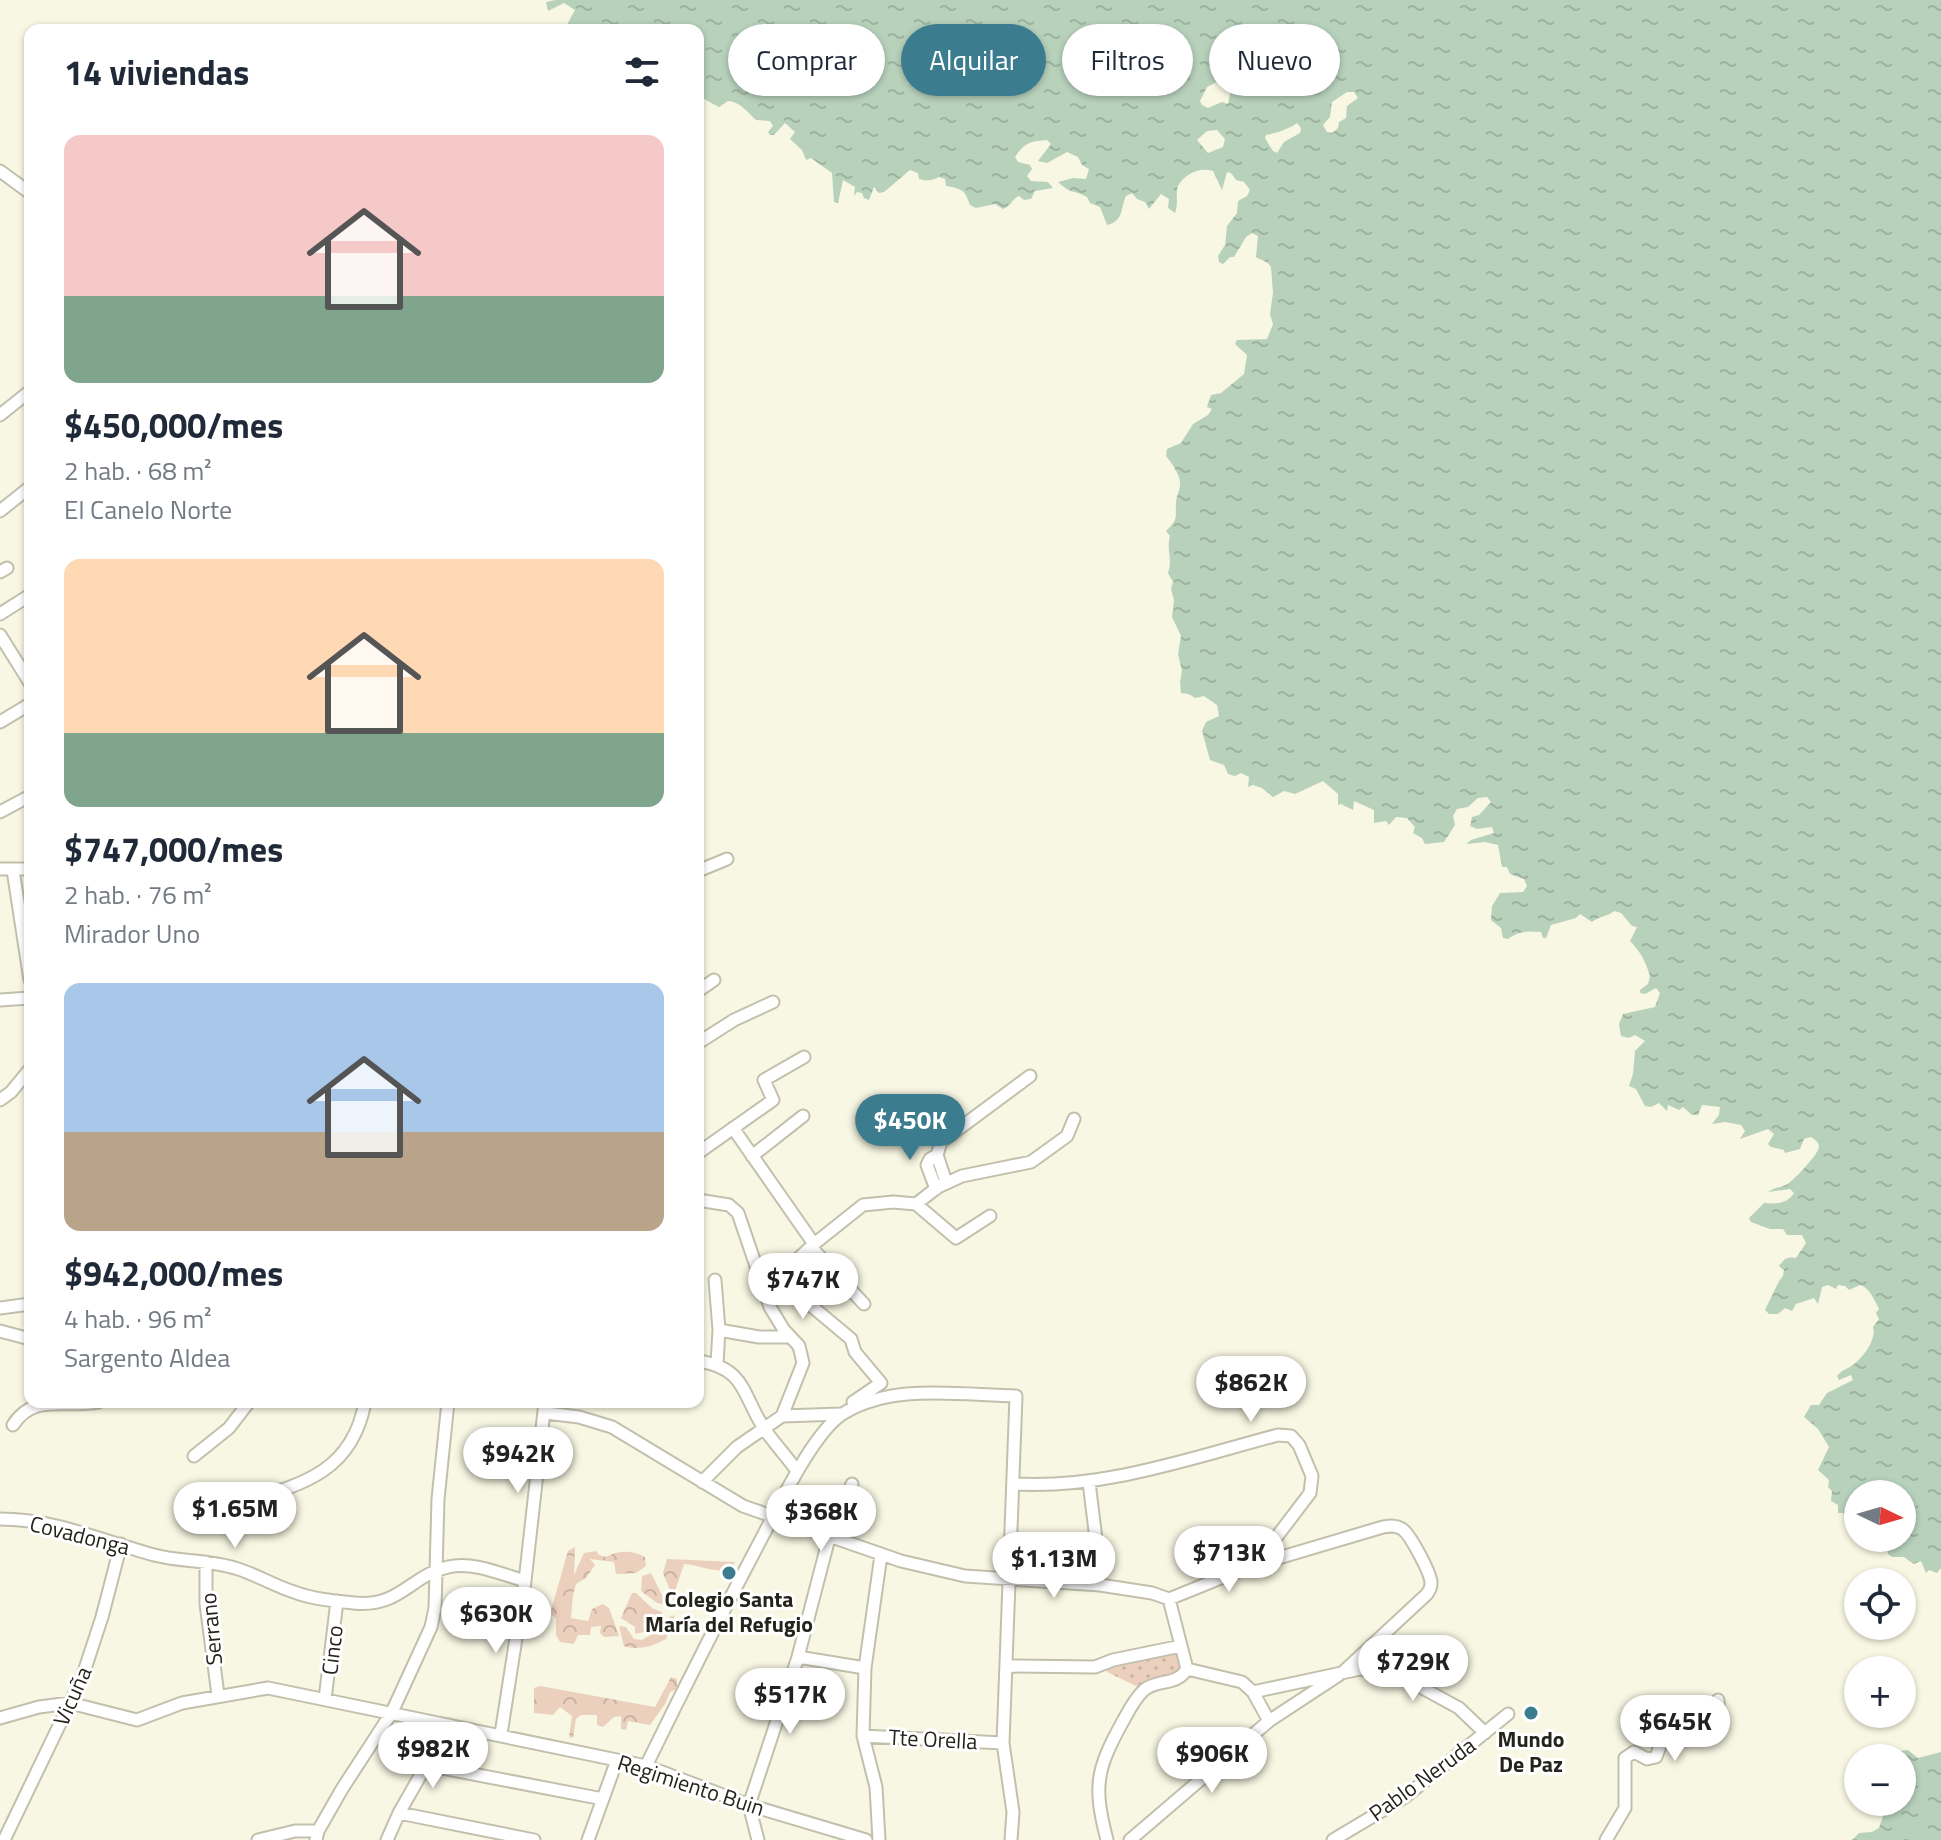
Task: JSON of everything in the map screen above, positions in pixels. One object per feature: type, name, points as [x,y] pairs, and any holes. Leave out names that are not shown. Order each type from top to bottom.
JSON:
[{"type":"street","points":[[0,171],[24,189]]},
{"type":"street","points":[[0,415],[24,396]]},
{"type":"street","points":[[0,511],[24,492]]},
{"type":"street","points":[[0,614],[24,599]]},
{"type":"street","points":[[0,635],[5,653],[24,676]]},
{"type":"street","points":[[0,722],[24,708]]},
{"type":"street","points":[[0,812],[24,799]]},
{"type":"street","points":[[704,869],[727,859]]},
{"type":"street","points":[[6,870],[24,952]]},
{"type":"street","points":[[704,987],[714,980]]},
{"type":"street","points":[[0,1000],[24,998]]},
{"type":"street","points":[[704,1039],[734,1020],[773,1002]]},
{"type":"street","points":[[704,1149],[773,1100],[764,1080],[804,1057]]},
{"type":"street","points":[[0,1100],[24,1076]]},
{"type":"street","points":[[941,1186],[927,1165],[937,1155],[941,1142],[1030,1076]]},
{"type":"street","points":[[752,1156],[803,1116]]},
{"type":"street","points":[[916,1204],[941,1186],[970,1173],[1031,1162],[1067,1136],[1074,1119]]},
{"type":"street","points":[[733,1128],[812,1245],[864,1304]]},
{"type":"street","points":[[704,1201],[729,1205],[738,1213],[774,1315],[802,1351],[803,1363],[782,1416]]},
{"type":"street","points":[[764,1290],[812,1245],[863,1205],[893,1202],[916,1204],[956,1238],[990,1216]]},
{"type":"street","points":[[646,1766],[797,1471],[853,1402],[881,1383],[855,1352],[851,1339],[778,1278]]},
{"type":"street","points":[[715,1280],[719,1330],[717,1364]]},
{"type":"street","points":[[24,1305],[1,1307],[0,1329],[24,1337]]},
{"type":"street","points":[[719,1330],[759,1337],[790,1337]]},
{"type":"street","points":[[704,1362],[717,1364],[739,1382],[764,1429],[797,1471]]},
{"type":"street","points":[[702,1482],[725,1457],[782,1416],[846,1412],[867,1401],[895,1395],[1016,1396],[1003,1743],[1013,1812],[1011,1840]]},
{"type":"street","points":[[13,1425],[30,1408]]},
{"type":"street","points":[[194,1456],[229,1428],[244,1408]]},
{"type":"street","points":[[226,1507],[305,1482],[333,1465],[359,1426],[364,1408]]},
{"type":"street","points":[[258,1840],[295,1831],[317,1835],[392,1712],[431,1627],[435,1608],[438,1499],[447,1408]]},
{"type":"street","points":[[501,1734],[525,1581],[546,1408],[612,1427],[743,1506],[829,1538],[943,1572],[1100,1585],[1152,1593],[1169,1599],[1248,1567],[1391,1526],[1400,1528],[1409,1536],[1430,1577],[1431,1587],[1427,1594],[1342,1673],[1269,1721],[1130,1840]]},
{"type":"street","points":[[1014,1484],[1089,1482],[1278,1435],[1291,1436],[1299,1445],[1312,1476],[1310,1493],[1275,1539],[1248,1567]]},
{"type":"street","points":[[1089,1482],[1096,1539]]},
{"type":"street","points":[[758,1840],[749,1805],[798,1657],[829,1538],[852,1484]]},
{"type":"street","name":"Covadonga","points":[[0,1519],[39,1522],[159,1556],[235,1568],[301,1595],[360,1604],[386,1600],[435,1570],[451,1566],[474,1566],[525,1581]]},
{"type":"street","name":"Vicuña","points":[[4,1840],[70,1703],[93,1647],[121,1544]]},
{"type":"street","points":[[879,1840],[876,1787],[863,1736],[865,1668],[881,1555]]},
{"type":"street","name":"Serrano","points":[[206,1562],[206,1604],[218,1695]]},
{"type":"street","points":[[1169,1599],[1187,1669]]},
{"type":"street","name":"Cinco","points":[[325,1699],[337,1601]]},
{"type":"street","points":[[1007,1666],[1095,1667],[1113,1660],[1181,1646]]},
{"type":"street","points":[[798,1657],[865,1668]]},
{"type":"street","points":[[1187,1669],[1242,1682],[1253,1692],[1269,1721]]},
{"type":"street","points":[[1107,1840],[1098,1797],[1106,1753],[1141,1693],[1152,1686],[1178,1679],[1187,1669]]},
{"type":"street","points":[[1253,1692],[1360,1669],[1404,1678],[1467,1714],[1485,1733]]},
{"type":"street","name":"Regimiento Buin","points":[[0,1718],[39,1707],[70,1703],[137,1720],[182,1703],[268,1688],[646,1766],[749,1805],[866,1840]]},
{"type":"street","points":[[1606,1840],[1625,1808],[1625,1758],[1634,1752],[1647,1759],[1656,1757],[1666,1730],[1676,1721],[1688,1721],[1703,1729],[1713,1728],[1719,1719],[1718,1700]]},
{"type":"street","name":"Pablo Neruda","points":[[1333,1840],[1405,1797],[1508,1714]]},
{"type":"street","points":[[387,1840],[449,1725]]},
{"type":"street","name":"Tte Orella","points":[[863,1736],[1003,1743]]},
{"type":"street","points":[[602,1840],[589,1838],[617,1760]]},
{"type":"street","points":[[426,1765],[603,1799]]},
{"type":"street","points":[[399,1813],[534,1840]]},
{"type":"green space","points":[[575,1547],[574,1575],[584,1553],[596,1551],[606,1557],[631,1552],[645,1557],[646,1566],[636,1573],[616,1574],[614,1562],[590,1559],[595,1565],[586,1578],[576,1584],[571,1618],[588,1621],[592,1609],[603,1604],[609,1608],[619,1636],[604,1637],[600,1633],[601,1626],[591,1627],[590,1635],[578,1635],[574,1644],[560,1642],[556,1635],[556,1618],[550,1614],[568,1551]]},
{"type":"green space","points":[[667,1559],[735,1562],[731,1569],[725,1570],[684,1564],[675,1603],[663,1573]]},
{"type":"green space","points":[[651,1573],[667,1605],[657,1603],[641,1591],[642,1576]]},
{"type":"green space","points":[[632,1593],[662,1612],[663,1620],[635,1634],[635,1627],[621,1618]]},
{"type":"green space","points":[[675,1615],[666,1639],[646,1647],[624,1646],[619,1626],[626,1627],[634,1639],[642,1640],[668,1624],[669,1617]]},
{"type":"green space","points":[[1175,1649],[1180,1670],[1177,1675],[1146,1682],[1138,1687],[1107,1672],[1107,1666]]},
{"type":"green space","points":[[671,1677],[677,1679],[677,1689],[670,1692],[650,1725],[628,1721],[626,1730],[621,1729],[621,1716],[614,1717],[603,1727],[597,1725],[597,1715],[581,1715],[576,1719],[573,1738],[569,1737],[572,1716],[560,1707],[553,1715],[534,1713],[534,1688],[540,1686],[655,1707]]},
{"type":"water","points":[[1941,0],[1941,1568],[1937,1573],[1929,1570],[1926,1573],[1921,1561],[1914,1564],[1904,1557],[1892,1557],[1887,1552],[1916,1552],[1916,1480],[1844,1480],[1844,1515],[1838,1513],[1838,1505],[1831,1501],[1829,1480],[1818,1470],[1829,1447],[1818,1429],[1804,1417],[1811,1405],[1819,1405],[1827,1393],[1853,1380],[1851,1375],[1839,1380],[1837,1376],[1857,1362],[1871,1342],[1879,1309],[1871,1295],[1860,1285],[1849,1290],[1845,1286],[1838,1285],[1836,1289],[1828,1285],[1822,1287],[1818,1304],[1814,1298],[1796,1304],[1792,1311],[1785,1308],[1778,1314],[1769,1314],[1765,1310],[1783,1276],[1784,1270],[1779,1266],[1790,1257],[1796,1258],[1806,1243],[1802,1235],[1787,1235],[1783,1229],[1770,1229],[1751,1222],[1749,1218],[1764,1203],[1781,1202],[1791,1197],[1794,1193],[1790,1189],[1768,1192],[1786,1185],[1800,1173],[1818,1150],[1818,1143],[1811,1137],[1804,1139],[1800,1149],[1785,1153],[1768,1144],[1774,1134],[1768,1129],[1740,1139],[1745,1131],[1741,1125],[1725,1122],[1712,1124],[1719,1115],[1720,1107],[1702,1105],[1698,1115],[1692,1115],[1683,1107],[1679,1110],[1668,1105],[1667,1111],[1659,1103],[1645,1106],[1636,1089],[1629,1086],[1635,1051],[1645,1041],[1635,1035],[1629,1038],[1621,1036],[1619,1024],[1623,1014],[1655,1007],[1660,993],[1656,988],[1645,994],[1640,993],[1650,976],[1642,957],[1630,941],[1637,927],[1614,911],[1592,922],[1580,914],[1551,925],[1546,938],[1541,932],[1532,932],[1503,938],[1501,928],[1491,920],[1492,906],[1500,893],[1523,892],[1527,886],[1524,879],[1502,867],[1498,845],[1485,842],[1466,844],[1494,833],[1492,827],[1477,829],[1470,826],[1472,817],[1479,815],[1491,802],[1487,797],[1478,798],[1468,807],[1457,809],[1453,816],[1455,825],[1444,842],[1425,844],[1413,833],[1415,827],[1407,818],[1396,817],[1389,825],[1386,821],[1374,823],[1374,810],[1354,801],[1353,810],[1338,805],[1338,794],[1323,781],[1295,794],[1284,791],[1273,797],[1262,788],[1248,787],[1249,777],[1241,773],[1235,776],[1228,774],[1224,765],[1210,760],[1202,731],[1206,722],[1219,716],[1217,705],[1204,696],[1195,698],[1181,693],[1182,671],[1178,654],[1181,636],[1172,617],[1173,582],[1168,573],[1170,536],[1166,531],[1176,518],[1180,481],[1166,456],[1167,449],[1181,443],[1193,424],[1208,415],[1212,409],[1207,407],[1211,395],[1221,393],[1244,374],[1247,355],[1235,344],[1237,340],[1267,339],[1273,324],[1270,314],[1273,293],[1271,267],[1256,257],[1258,236],[1252,233],[1246,237],[1234,257],[1223,264],[1219,262],[1227,226],[1237,213],[1238,201],[1250,190],[1244,182],[1227,172],[1222,190],[1213,171],[1198,171],[1188,175],[1178,186],[1175,213],[1168,208],[1169,199],[1161,194],[1149,209],[1132,193],[1126,196],[1116,221],[1107,225],[1100,207],[1058,182],[1086,179],[1089,169],[1082,165],[1078,157],[1067,152],[1047,163],[1038,161],[1051,144],[1047,140],[1028,144],[1015,157],[1018,162],[1030,165],[1032,169],[1027,176],[1031,181],[1048,182],[1053,188],[1035,191],[1031,199],[1024,200],[1019,196],[1003,209],[995,204],[976,208],[970,205],[962,191],[946,186],[945,179],[919,179],[918,173],[910,170],[884,192],[879,193],[874,187],[869,200],[862,193],[857,192],[854,196],[855,187],[843,180],[838,203],[834,202],[832,173],[811,158],[806,160],[802,150],[790,139],[795,132],[785,123],[774,135],[770,135],[768,132],[773,126],[770,121],[756,120],[737,103],[728,101],[719,107],[704,99],[704,24],[567,24],[575,10],[564,3],[548,11],[546,2]],"holes":[[[1347,92],[1354,92],[1358,98],[1347,106],[1346,118],[1332,133],[1327,132],[1323,125],[1330,117],[1332,102]],[[1297,123],[1300,133],[1284,142],[1277,153],[1265,138]],[[1217,130],[1225,139],[1223,147],[1208,153],[1197,140],[1207,131]]]},
{"type":"water","points":[[1941,1752],[1941,1840],[1852,1840],[1859,1833],[1879,1828],[1883,1816],[1916,1816],[1916,1756]]},
{"type":"place","name":"Colegio Santa María del Refugio","points":[[729,1573]]},
{"type":"place","name":"Mundo De Paz","points":[[1531,1713]]}]
